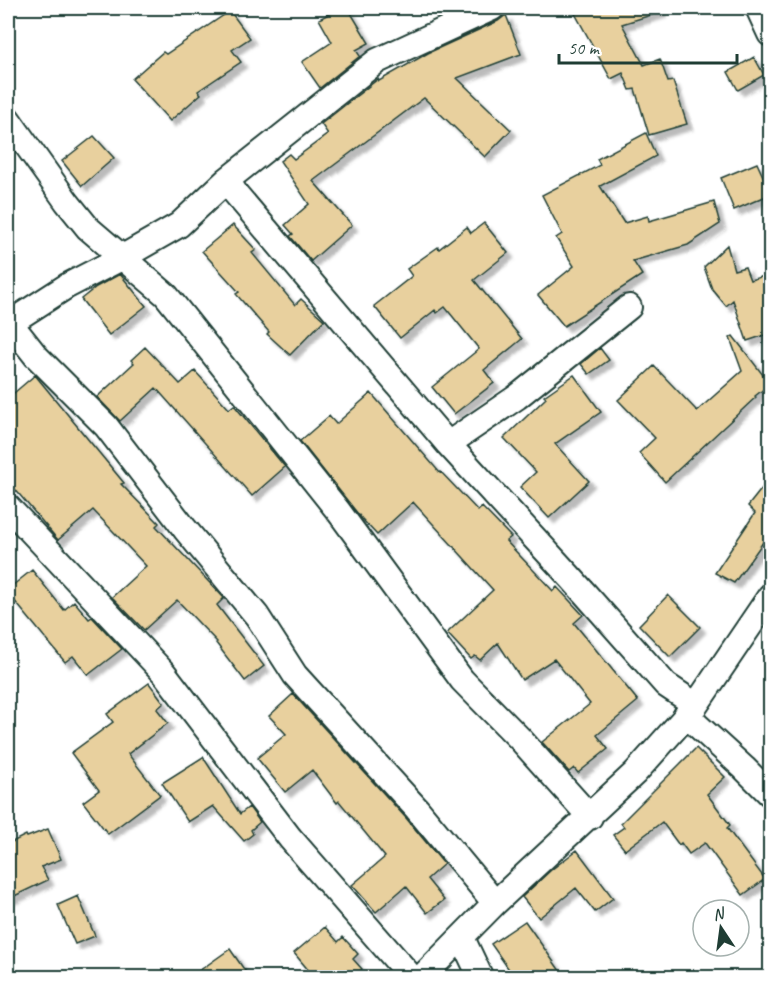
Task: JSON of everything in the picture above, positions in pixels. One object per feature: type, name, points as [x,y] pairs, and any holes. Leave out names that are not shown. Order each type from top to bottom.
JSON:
[{"type":"street","points":[[492,8],[377,61],[227,180],[179,225],[67,286],[9,323],[36,356],[106,426],[185,529],[257,616],[295,675],[417,809],[495,903]]},
{"type":"street","points":[[759,8],[771,34]]},
{"type":"street","points":[[8,119],[88,228],[166,295],[339,512],[462,680],[521,740],[590,817]]},
{"type":"street","points":[[227,180],[236,194],[448,444],[666,685],[771,794]]},
{"type":"street","points":[[448,444],[517,397],[629,307]]},
{"type":"street","points":[[8,507],[164,673],[290,838],[412,978]]},
{"type":"street","points":[[421,978],[495,903],[635,773],[691,710],[771,596]]},
{"type":"street","points":[[462,938],[481,978]]},
{"type":"building","points":[[340,8],[348,8],[369,43],[356,50],[360,56],[320,88],[302,62],[332,42],[319,19]]},
{"type":"building","points":[[572,8],[660,8],[661,12],[622,24],[644,65],[660,59],[668,82],[673,81],[687,124],[649,135],[635,89],[630,90],[623,73],[611,79]]},
{"type":"building","points":[[230,11],[250,38],[232,50],[241,62],[198,91],[201,94],[170,121],[132,79],[163,52],[166,54]]},
{"type":"building","points":[[506,15],[521,54],[457,78],[511,130],[485,157],[424,98],[313,181],[352,225],[311,261],[290,236],[293,234],[285,225],[309,204],[280,161],[289,154],[294,159],[328,134],[321,124],[378,79],[379,81],[428,53],[498,21]]},
{"type":"building","points":[[754,57],[764,75],[738,90],[728,72]]},
{"type":"building","points":[[646,133],[656,156],[600,186],[624,223],[648,216],[649,221],[714,202],[720,224],[688,245],[633,261],[642,275],[564,326],[538,295],[574,266],[556,238],[562,234],[542,195],[600,165],[597,159]]},
{"type":"building","points":[[94,136],[114,158],[82,186],[62,161]]},
{"type":"building","points":[[757,163],[771,194],[734,210],[721,178]]},
{"type":"building","points":[[484,223],[508,253],[474,280],[522,339],[484,370],[494,383],[454,414],[432,387],[479,349],[445,307],[437,313],[435,310],[400,338],[374,306],[412,276],[407,269],[438,247],[439,249],[467,227],[471,233]]},
{"type":"building","points":[[233,225],[256,250],[252,253],[295,305],[301,299],[324,320],[290,355],[267,334],[269,332],[236,294],[239,292],[202,251]]},
{"type":"building","points":[[727,245],[734,270],[745,267],[750,280],[771,274],[771,333],[747,341],[733,300],[726,306],[712,289],[704,267]]},
{"type":"building","points":[[120,274],[146,306],[109,335],[81,299],[96,287]]},
{"type":"building","points":[[733,336],[770,384],[665,482],[639,453],[655,438],[618,400],[654,366],[697,411],[742,371],[730,338]]},
{"type":"building","points":[[145,347],[180,384],[195,371],[229,409],[234,405],[285,467],[252,496],[156,388],[120,421],[97,397],[134,363],[131,360]]},
{"type":"building","points":[[600,348],[609,360],[589,374],[581,364]]},
{"type":"building","points":[[35,375],[124,483],[121,484],[159,523],[156,526],[224,598],[217,605],[264,666],[245,681],[217,642],[177,600],[144,630],[112,597],[146,566],[93,510],[58,540],[8,481],[8,398]]},
{"type":"building","points":[[574,375],[601,412],[555,444],[589,481],[549,518],[520,487],[536,472],[504,438],[546,398],[544,396]]},
{"type":"building","points":[[371,393],[440,473],[478,511],[482,507],[511,537],[506,541],[553,591],[557,587],[583,615],[574,623],[638,701],[597,735],[608,749],[578,773],[574,768],[569,772],[542,742],[590,704],[554,659],[522,680],[498,643],[480,660],[475,656],[471,659],[447,633],[493,590],[413,502],[377,535],[300,441],[329,416],[336,424]]},
{"type":"building","points":[[771,477],[771,531],[734,583],[715,573],[755,513],[748,506]]},
{"type":"building","points":[[32,570],[64,610],[74,601],[89,619],[92,617],[122,649],[88,675],[73,656],[65,662],[8,593],[8,589]]},
{"type":"building","points":[[668,595],[700,627],[670,657],[639,625]]},
{"type":"building","points":[[149,683],[164,703],[157,709],[168,723],[128,754],[160,795],[108,834],[83,802],[99,790],[71,753],[113,722],[107,714]]},
{"type":"building","points":[[293,694],[406,818],[444,864],[427,879],[444,900],[427,913],[406,886],[376,912],[352,885],[385,857],[339,801],[337,803],[312,770],[285,792],[257,758],[286,734],[269,716]]},
{"type":"building","points":[[696,748],[725,777],[707,794],[730,825],[727,828],[765,879],[743,895],[705,843],[689,854],[681,843],[679,845],[662,822],[625,850],[613,835],[624,827],[621,823]]},
{"type":"building","points":[[203,757],[240,814],[249,807],[260,822],[251,830],[253,834],[244,841],[213,806],[188,822],[162,783]]},
{"type":"building","points":[[48,829],[61,859],[41,867],[48,880],[8,899],[8,844],[26,835],[27,837]]},
{"type":"building","points":[[577,850],[613,898],[595,912],[576,888],[539,918],[522,897]]},
{"type":"building","points":[[78,896],[95,936],[75,944],[58,905]]},
{"type":"building","points":[[525,921],[565,978],[515,978],[491,944]]},
{"type":"building","points":[[325,927],[338,942],[343,937],[358,954],[353,959],[362,969],[353,978],[315,978],[294,953]]},
{"type":"building","points":[[230,949],[250,978],[189,978]]}]
